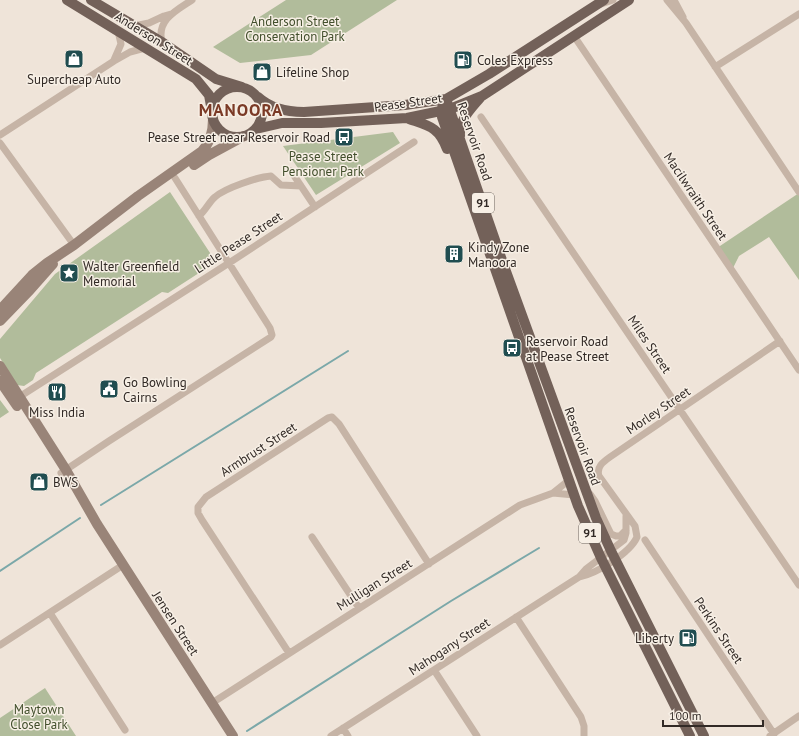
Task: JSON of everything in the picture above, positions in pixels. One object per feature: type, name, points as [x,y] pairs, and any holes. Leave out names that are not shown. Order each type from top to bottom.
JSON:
[{"type":"main road","name":"Anderson Street","points":[[67,0],[198,81],[210,97],[212,115]]},
{"type":"main road","name":"Anderson Street","points":[[92,0],[162,42],[216,79],[242,87]]},
{"type":"main road","name":"Pease Street","points":[[258,97],[268,105],[291,112],[406,105],[446,100],[450,96],[467,88],[604,0]]},
{"type":"main road","name":"Pease Street","points":[[256,129],[282,123],[321,123],[407,118],[446,111],[482,96],[629,0]]},
{"type":"main road","points":[[233,87],[242,87],[251,91],[258,97],[261,103],[262,113],[260,123],[256,129],[244,136],[232,137],[225,134],[216,126],[212,115],[215,99],[221,92],[233,87]]},
{"type":"main road","name":"91","points":[[461,140],[460,129],[464,119],[482,96]]},
{"type":"main road","name":"Reservoir Road","points":[[446,100],[446,111],[472,202],[568,481],[603,562],[690,736]]},
{"type":"main road","name":"Reservoir Road","points":[[446,111],[461,140],[504,266],[584,488],[613,555],[704,736]]},
{"type":"main road","points":[[407,118],[431,127],[442,136],[459,183],[463,191],[472,202]]},
{"type":"street","points":[[134,26],[149,23],[171,14],[192,0]]},
{"type":"street","points":[[591,8],[613,0]]},
{"type":"street","points":[[667,0],[686,23],[799,192]]},
{"type":"street","points":[[674,0],[686,23]]},
{"type":"street","points":[[162,42],[161,33],[163,25],[171,14]]},
{"type":"street","points":[[715,67],[799,14]]},
{"type":"street","points":[[114,60],[121,44],[118,31]]},
{"type":"street","name":"Macilwraith Street","points":[[574,36],[799,370]]},
{"type":"street","points":[[0,135],[114,60],[130,52],[145,48]]},
{"type":"street","points":[[173,176],[206,147],[212,133],[212,115]]},
{"type":"street","name":"Miles Street","points":[[481,117],[799,585]]},
{"type":"street","points":[[0,310],[40,268],[111,218],[138,196],[244,136]]},
{"type":"street","points":[[0,142],[74,245]]},
{"type":"street","name":"Little Pease Street","points":[[17,398],[229,263],[414,142]]},
{"type":"street","points":[[291,171],[315,206]]},
{"type":"street","points":[[64,471],[272,335],[270,328],[173,176]]},
{"type":"street","points":[[199,216],[217,195],[253,180],[271,176],[281,185],[301,186]]},
{"type":"street","points":[[0,321],[19,302],[60,255]]},
{"type":"street","points":[[0,329],[19,302]]},
{"type":"street","name":"Morley Street","points":[[603,562],[631,546],[637,537],[635,526],[626,516],[600,478],[598,472],[599,467],[610,457],[780,341]]},
{"type":"street","name":"Jensen Street","points":[[0,366],[17,398],[64,471],[83,507],[97,524],[233,736]]},
{"type":"street","name":"Jensen Street","points":[[0,381],[17,398]]},
{"type":"street","name":"Armbrust Street","points":[[289,653],[202,520],[198,512],[198,507],[206,497],[328,418],[332,417],[339,424],[429,564]]},
{"type":"street","name":"Mulligan Street","points":[[553,494],[568,481]]},
{"type":"street","points":[[584,488],[594,499],[611,534],[614,536],[620,536],[626,530],[626,516]]},
{"type":"street","name":"Mulligan Street","points":[[212,703],[520,505],[553,494],[574,495]]},
{"type":"street","name":"Morley Street","points":[[613,555],[624,540],[626,530]]},
{"type":"street","points":[[312,536],[359,608]]},
{"type":"street","name":"Perkins Street","points":[[645,540],[772,735]]},
{"type":"street","name":"Mahogany Street","points":[[331,736],[579,577],[587,575],[603,562]]},
{"type":"street","points":[[0,645],[123,565]]},
{"type":"street","points":[[50,613],[125,730]]},
{"type":"street","points":[[516,617],[581,716],[584,726],[584,736]]},
{"type":"street","points":[[434,670],[477,736]]},
{"type":"street","points":[[772,735],[799,716]]},
{"type":"street","points":[[343,728],[348,736]]},
{"type":"green space","name":"Anderson Street Conservation Park","points":[[286,0],[397,0],[311,55],[240,63],[213,47]]},
{"type":"green space","name":"Pease Street Pensioner Park","points":[[393,132],[400,143],[316,195],[283,146]]},
{"type":"green space","points":[[170,192],[216,262],[168,293],[162,292],[36,373],[33,380],[24,386],[17,385],[0,358],[0,339],[55,274]]},
{"type":"green space","points":[[799,193],[799,280],[769,237],[739,256],[732,270],[717,248]]},
{"type":"green space","points":[[0,400],[9,412],[0,418]]},
{"type":"green space","name":"Maytown Close Park","points":[[45,688],[76,736],[0,736],[0,718]]},
{"type":"waterway","points":[[101,505],[348,351]]},
{"type":"waterway","points":[[0,571],[80,518]]},
{"type":"waterway","points":[[247,731],[451,601],[539,548]]},
{"type":"place","name":"Supercheap Auto","points":[[74,59]]},
{"type":"place","name":"Coles Express","points":[[463,60]]},
{"type":"place","name":"Lifeline Shop","points":[[262,72]]},
{"type":"place","name":"Pease Street near Reservoir Road","points":[[344,137]]},
{"type":"place","name":"Kindy Zone Manoora","points":[[454,254]]},
{"type":"place","name":"Walter Greenfield Memorial","points":[[69,273]]},
{"type":"place","name":"Reservoir Road at Pease Street","points":[[512,348]]},
{"type":"place","name":"Go Bowling Cairns","points":[[109,389]]},
{"type":"place","name":"Miss India","points":[[57,392]]},
{"type":"place","name":"BWS","points":[[39,482]]},
{"type":"place","name":"Liberty","points":[[688,638]]},
{"type":"district","name":"MANOORA","points":[[241,110]]}]
